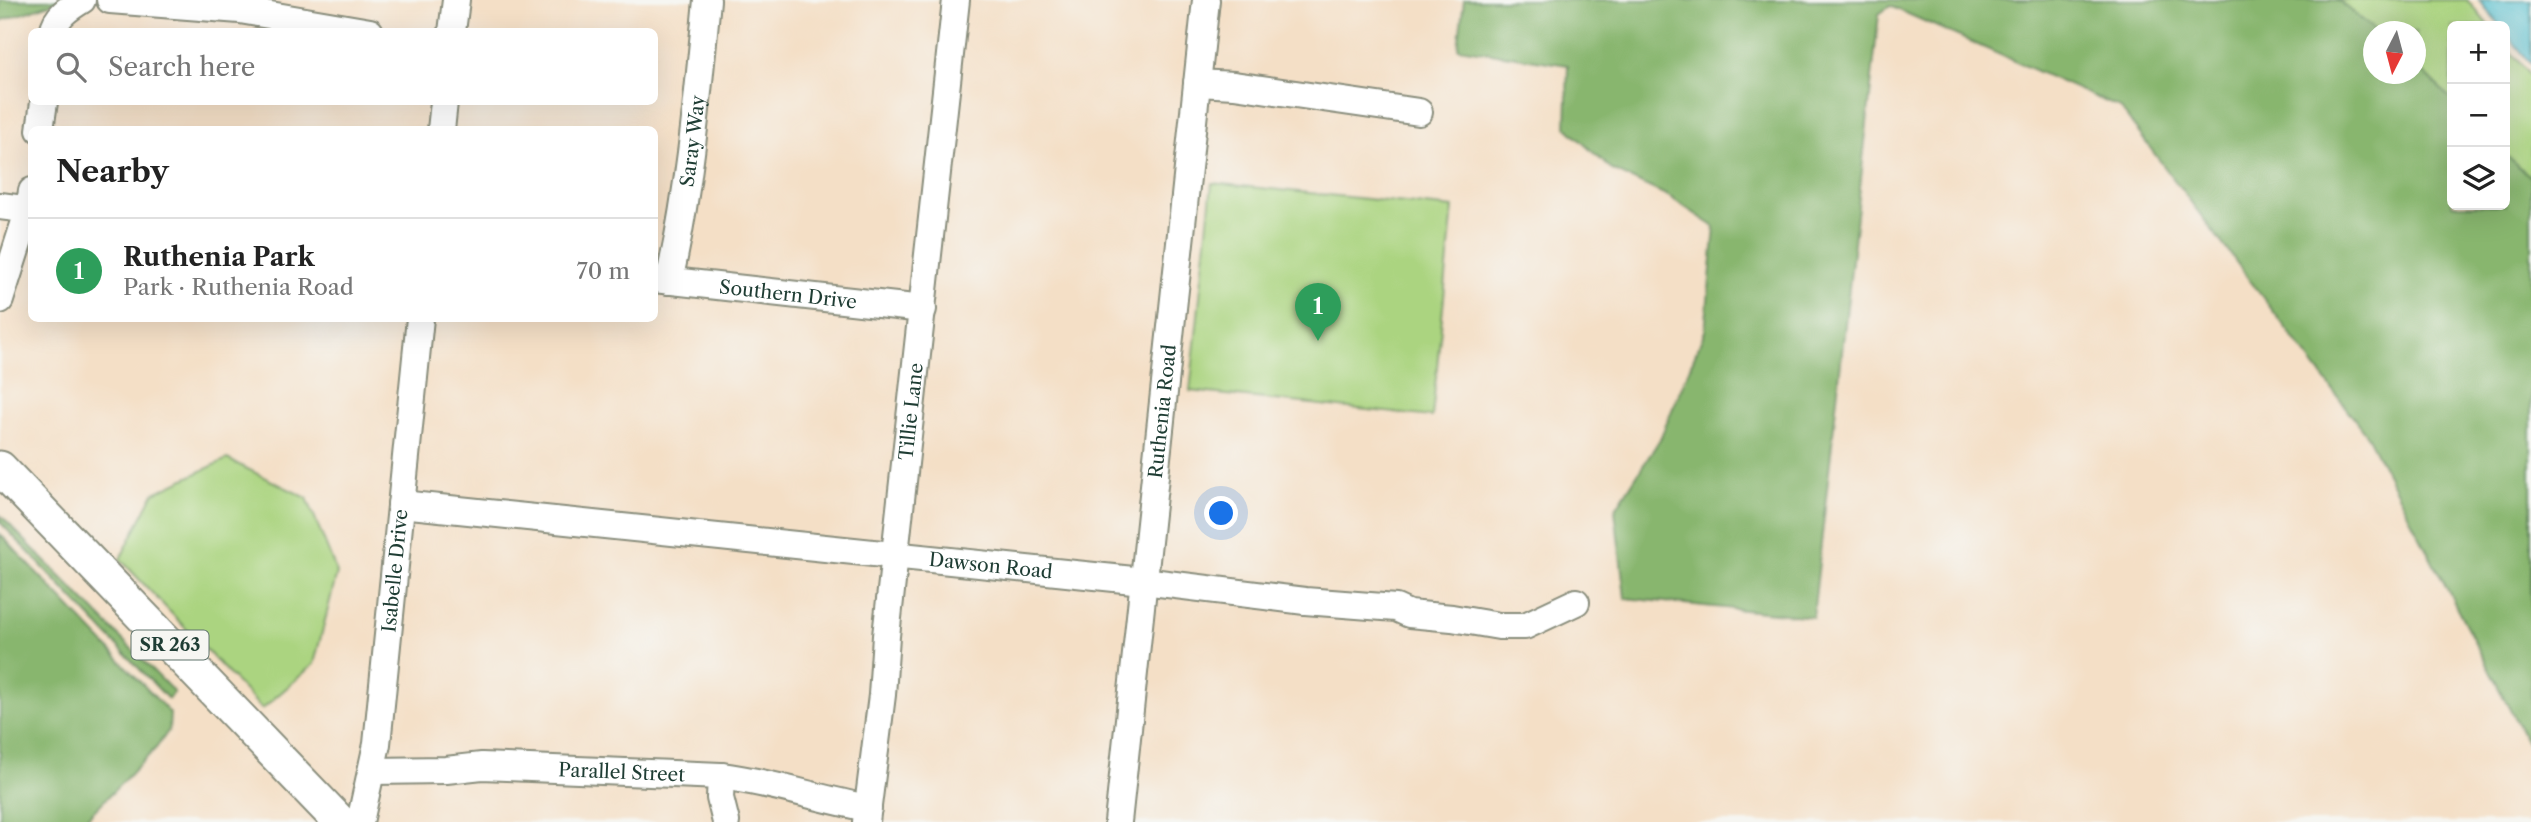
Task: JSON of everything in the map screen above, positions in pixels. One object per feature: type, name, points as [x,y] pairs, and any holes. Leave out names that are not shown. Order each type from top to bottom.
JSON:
[{"type":"main road","name":"SR 263","points":[[0,468],[340,822]]},
{"type":"street","points":[[110,0],[240,10],[346,28]]},
{"type":"street","points":[[452,28],[456,0]]},
{"type":"street","name":"Saray Way","points":[[662,280],[681,228],[690,169],[707,0]]},
{"type":"street","name":"Tillie Lane","points":[[867,815],[956,0]]},
{"type":"street","name":"Ruthenia Road","points":[[1118,822],[1206,0]]},
{"type":"street","points":[[54,28],[55,23],[75,4]]},
{"type":"street","points":[[1197,83],[1234,85],[1419,112]]},
{"type":"street","points":[[41,126],[44,105]]},
{"type":"street","points":[[441,126],[444,105]]},
{"type":"street","points":[[0,206],[28,204]]},
{"type":"street","points":[[0,300],[28,213]]},
{"type":"street","name":"Southern Drive","points":[[662,280],[923,309]]},
{"type":"street","name":"Isabelle Drive","points":[[360,822],[377,744],[420,322]]},
{"type":"street","name":"Dawson Road","points":[[401,504],[1143,581],[1268,597],[1396,608],[1409,614],[1499,626],[1525,626],[1576,602]]},
{"type":"street","name":"Parallel Street","points":[[372,771],[446,770],[482,766],[721,776],[749,779],[834,802],[867,815]]},
{"type":"street","points":[[721,776],[720,798],[726,822]]},
{"type":"green space","points":[[0,0],[62,0],[0,21]]},
{"type":"green space","points":[[1464,0],[2338,0],[2364,21],[2363,84],[2426,84],[2426,75],[2447,95],[2447,210],[2510,210],[2510,159],[2531,177],[2531,750],[2368,437],[2120,108],[1890,6],[1879,14],[1813,617],[1625,598],[1615,510],[1660,439],[1705,331],[1715,227],[1668,196],[1612,170],[1566,127],[1568,65],[1458,48]]},
{"type":"green space","points":[[2338,0],[2467,0],[2485,21],[2447,21],[2447,95],[2426,75],[2426,21],[2364,21]]},
{"type":"green space","points":[[2510,51],[2531,77],[2531,177],[2510,159]]},
{"type":"green space","points":[[1212,183],[1453,208],[1432,417],[1190,391]]},
{"type":"green space","points":[[227,459],[307,498],[337,573],[314,664],[262,709],[120,559],[154,493]]},
{"type":"green space","points":[[0,515],[174,692],[168,699],[0,522]]},
{"type":"green space","points":[[0,534],[170,713],[169,730],[156,748],[83,822],[0,822]]},
{"type":"water","points":[[2479,0],[2531,0],[2531,64],[2510,38],[2510,21],[2496,21]]},
{"type":"place","name":"Ruthenia Park","points":[[1318,341]]}]
